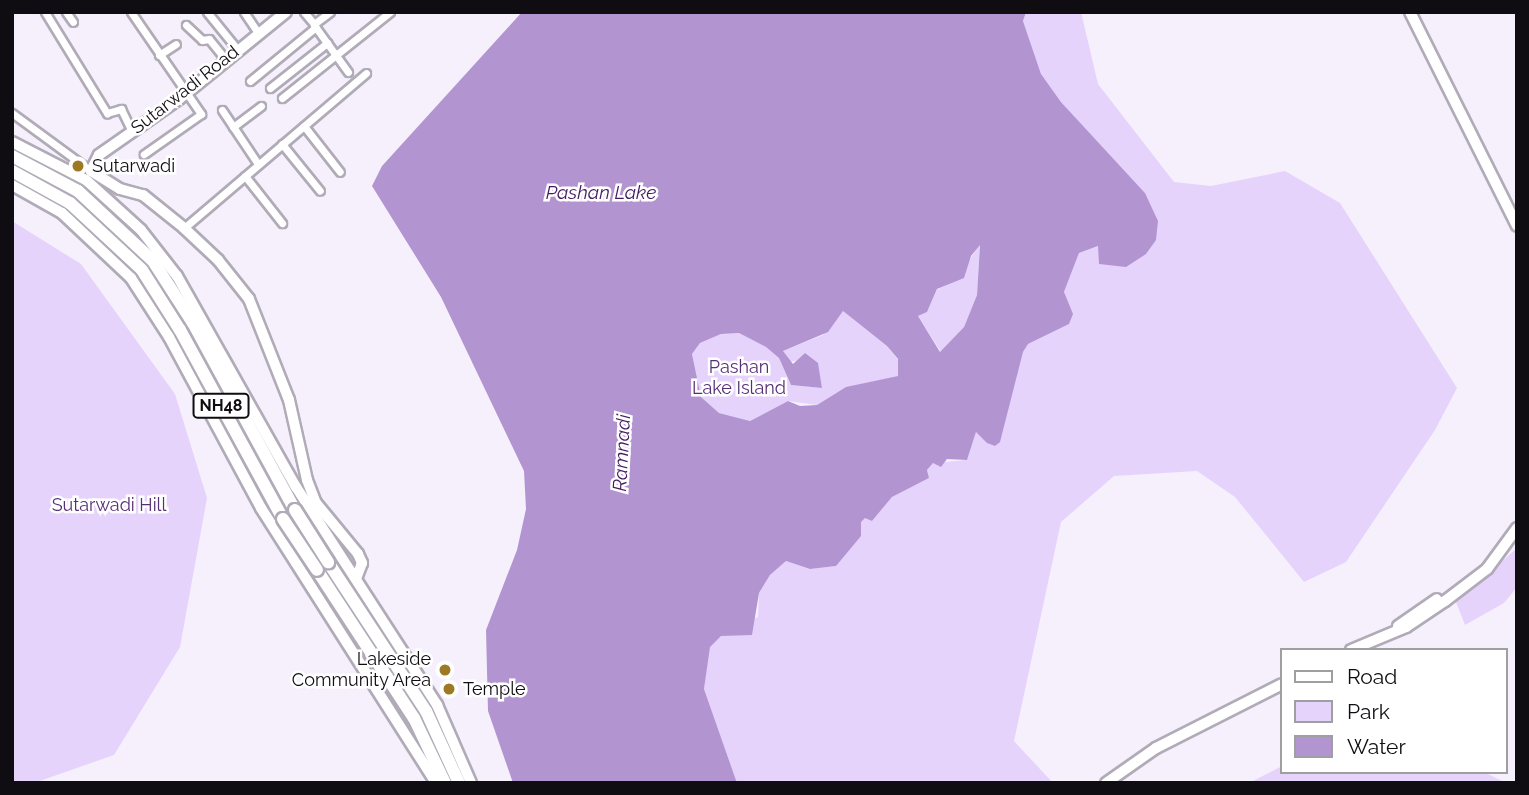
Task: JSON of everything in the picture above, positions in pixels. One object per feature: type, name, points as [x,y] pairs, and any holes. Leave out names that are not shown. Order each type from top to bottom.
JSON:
[{"type":"highway","name":"NH48","points":[[12,156],[53,176],[108,215],[186,299],[295,510],[426,711],[456,762],[459,783]]},
{"type":"highway","name":"NH48","points":[[12,171],[69,203],[136,273],[180,330],[283,519],[414,718],[444,783]]},
{"type":"street","points":[[45,12],[106,113],[121,109],[132,132]]},
{"type":"street","points":[[66,12],[73,22]]},
{"type":"street","points":[[131,12],[201,114],[144,154]]},
{"type":"street","points":[[208,12],[237,49]]},
{"type":"street","points":[[244,12],[258,33]]},
{"type":"street","points":[[304,12],[348,72]]},
{"type":"street","points":[[250,80],[330,12]]},
{"type":"street","points":[[282,98],[337,57],[390,12]]},
{"type":"street","points":[[1410,12],[1517,226]]},
{"type":"street","name":"Sutarwadi Road","points":[[91,171],[93,160],[187,93],[237,49],[284,13]]},
{"type":"street","points":[[186,25],[202,40],[209,39],[225,59]]},
{"type":"street","points":[[270,88],[327,43]]},
{"type":"street","points":[[159,55],[176,44]]},
{"type":"street","points":[[184,228],[366,73]]},
{"type":"street","points":[[233,127],[261,106]]},
{"type":"street","points":[[222,110],[258,164]]},
{"type":"street","points":[[12,114],[120,189],[143,195],[218,260],[249,299],[289,400],[316,503],[358,554],[362,564],[356,579]]},
{"type":"street","points":[[304,126],[340,172]]},
{"type":"street","points":[[12,142],[86,180],[116,205],[161,254],[318,523],[438,705],[456,762],[471,783]]},
{"type":"street","points":[[282,144],[320,191]]},
{"type":"street","points":[[245,176],[282,223]]},
{"type":"street","points":[[12,185],[62,213],[136,273],[284,545],[436,783]]},
{"type":"street","points":[[290,477],[304,463]]},
{"type":"street","points":[[284,545],[318,523]]},
{"type":"street","points":[[1355,648],[1398,626],[1489,563],[1517,528]]},
{"type":"street","points":[[1107,783],[1156,748],[1280,685]]},
{"type":"green space","points":[[1026,12],[1081,12],[1098,84],[1174,182],[1211,186],[1285,171],[1340,203],[1457,388],[1435,430],[1346,562],[1304,582],[1235,497],[1197,471],[1114,476],[1061,522],[1014,741],[1053,783],[737,783],[704,689],[709,647],[721,636],[758,617],[759,593],[770,575],[786,561],[810,569],[836,566],[860,522],[865,517],[872,521],[892,497],[929,478],[927,470],[933,463],[967,460],[976,432],[995,446],[1023,352],[1028,344],[1069,324],[1064,292],[1079,253],[1099,246],[1145,193],[1061,102],[1041,74],[1023,21]]},
{"type":"green space","name":"Sutarwadi Hill","points":[[12,221],[81,264],[175,394],[207,498],[180,647],[114,755],[34,783],[12,783]]},
{"type":"green space","points":[[980,244],[977,295],[964,327],[941,352],[918,316],[927,312],[937,290],[957,279]]},
{"type":"green space","name":"Pashan Lake Island","points":[[843,311],[887,346],[898,360],[899,376],[843,389],[817,405],[788,401],[750,421],[719,413],[701,397],[692,354],[700,343],[721,334],[739,333],[766,347],[779,358],[791,385],[822,388],[819,371],[800,360],[789,362],[783,351],[823,335]]},
{"type":"green space","points":[[1517,548],[1517,587],[1504,603],[1465,625],[1456,602]]},
{"type":"green space","points":[[1280,767],[1280,774],[1488,774],[1506,783],[1249,783]]},
{"type":"water","name":"Pashan Lake","points":[[522,12],[1026,12],[1023,21],[1041,74],[1061,102],[1145,193],[1158,221],[1156,240],[1146,254],[1126,267],[1099,264],[1098,246],[1079,253],[1064,292],[1073,314],[1069,324],[1028,344],[1023,352],[1000,442],[995,446],[987,443],[976,432],[967,460],[947,459],[941,467],[933,463],[927,470],[929,478],[892,497],[872,521],[865,518],[861,522],[861,536],[836,566],[810,569],[786,561],[770,575],[759,593],[752,635],[721,636],[710,647],[704,689],[737,783],[513,783],[488,711],[486,630],[517,550],[526,509],[524,471],[441,297],[372,186],[382,166]],"holes":[[[980,245],[977,295],[964,327],[940,352],[918,316],[927,312],[937,289],[964,278],[971,256]],[[843,311],[887,346],[898,359],[898,376],[846,387],[817,405],[800,406],[788,401],[750,421],[719,413],[701,397],[692,354],[700,343],[721,334],[739,333],[766,347],[779,358],[791,385],[822,388],[818,363],[805,353],[793,364],[783,351],[828,332]]]},
{"type":"place","name":"Sutarwadi","points":[[78,166]]},
{"type":"place","name":"Lakeside Community Area","points":[[445,670]]},
{"type":"place","name":"Temple","points":[[449,689]]},
{"type":"water label","name":"Ramnadi","points":[[622,453]]}]
